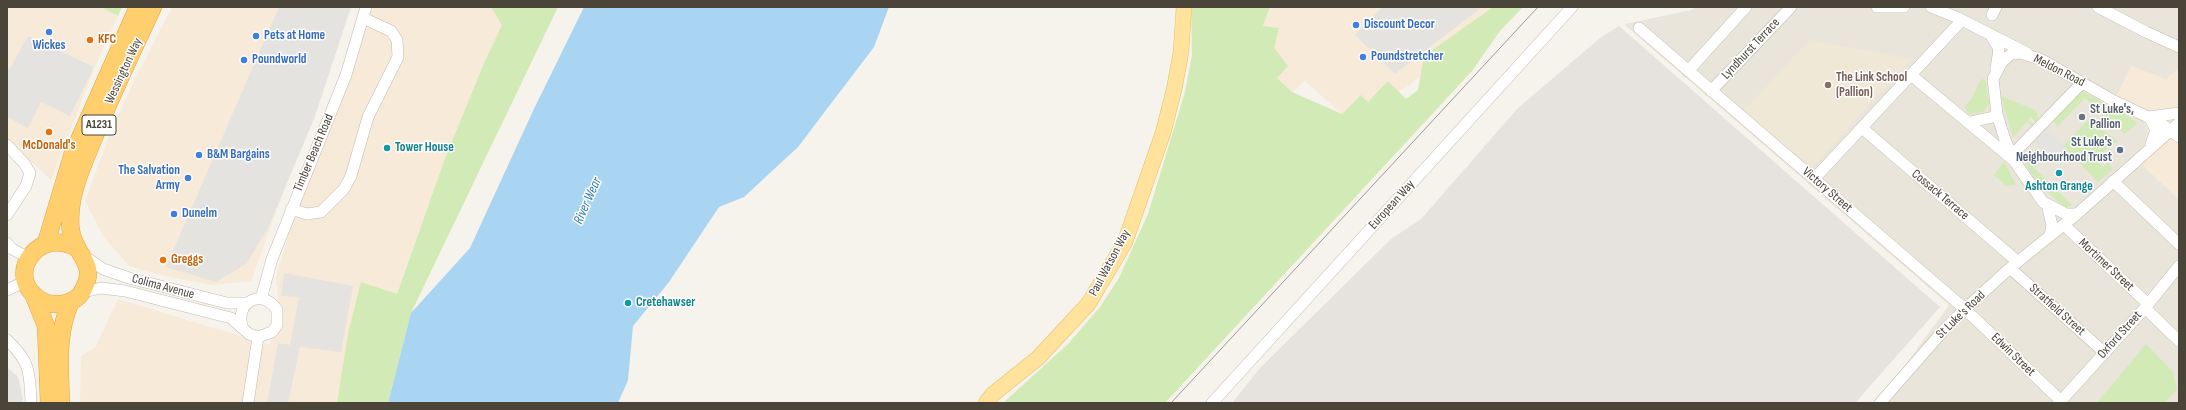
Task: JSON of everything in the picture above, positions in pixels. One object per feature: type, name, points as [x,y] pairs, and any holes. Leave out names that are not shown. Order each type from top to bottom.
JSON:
[{"type":"highway","name":"Wessington Way","points":[[46,243],[72,156],[138,7]]},
{"type":"highway","name":"Wessington Way","points":[[61,403],[59,347],[62,328],[88,278],[88,265],[72,235],[70,220],[71,203],[82,167],[123,69],[153,7]]},
{"type":"highway","points":[[49,403],[46,326],[34,296],[26,281],[25,273],[29,258],[36,249],[46,243],[56,241],[69,244],[81,253]]},
{"type":"highway","points":[[34,296],[43,302],[56,305],[77,297]]},
{"type":"main road","name":"Paul Watson Way","points":[[1174,7],[1179,62]]},
{"type":"main road","name":"Paul Watson Way","points":[[986,403],[993,394],[1038,358],[1089,303],[1125,242],[1163,133],[1179,62],[1184,7]]},
{"type":"street","name":"Timber Beach Road","points":[[261,298],[272,259],[291,209],[346,75],[366,7]]},
{"type":"street","name":"European Way","points":[[1212,403],[1572,7]]},
{"type":"street","points":[[1688,71],[1746,7]]},
{"type":"street","name":"Lyndhurst Terrace","points":[[1711,91],[1791,7]]},
{"type":"street","points":[[1878,7],[1904,7]]},
{"type":"street","points":[[1932,7],[1989,33],[2042,60]]},
{"type":"street","points":[[2098,7],[2179,47]]},
{"type":"street","points":[[291,209],[307,214],[321,212],[344,189],[351,176],[368,117],[396,64],[399,46],[396,37],[385,27],[363,18]]},
{"type":"street","points":[[1814,179],[1962,20]]},
{"type":"street","name":"Victory Street","points":[[1639,28],[1965,309]]},
{"type":"street","points":[[1989,33],[1999,49],[1993,79],[1997,114],[2014,158],[2043,202],[2066,214],[2077,214]]},
{"type":"street","name":"Meldon Road","points":[[1993,79],[2002,62],[2011,54],[2021,53],[2042,60],[2082,83],[2176,130]]},
{"type":"street","points":[[1911,75],[2014,158]]},
{"type":"street","points":[[2014,158],[2082,83]]},
{"type":"street","points":[[2148,150],[2157,134],[2149,117],[2179,113]]},
{"type":"street","points":[[1970,122],[1993,117],[1997,114]]},
{"type":"street","name":"Cossack Terrace","points":[[1862,128],[2014,265]]},
{"type":"street","name":"St Luke's Road","points":[[1880,403],[1943,331],[1965,309],[2014,265],[2077,214],[2148,150],[2176,130]]},
{"type":"street","points":[[2148,150],[2168,140],[2179,141]]},
{"type":"street","points":[[7,145],[24,163],[30,173],[26,186],[7,215]]},
{"type":"street","points":[[2113,180],[2179,244]]},
{"type":"street","points":[[2047,204],[2052,225],[2050,236]]},
{"type":"street","name":"Mortimer Street","points":[[2064,225],[2146,306],[2179,341]]},
{"type":"street","points":[[7,243],[12,249],[29,258]]},
{"type":"street","name":"Colima Avenue","points":[[81,253],[103,269],[129,278],[227,304],[247,303]]},
{"type":"street","name":"Stratfield Street","points":[[2014,265],[2105,353]]},
{"type":"street","name":"Oxford Street","points":[[2060,402],[2105,353],[2179,266]]},
{"type":"street","points":[[7,290],[26,281]]},
{"type":"street","name":"Colima Avenue","points":[[77,297],[101,288],[126,291],[230,318],[242,326]]},
{"type":"street","points":[[261,298],[274,305],[279,316],[277,325],[272,332],[258,337],[249,334],[242,326],[241,313],[247,303],[261,298]]},
{"type":"street","name":"Edwin Street","points":[[1965,309],[2060,402]]},
{"type":"street","points":[[248,403],[258,337]]},
{"type":"street","points":[[7,340],[26,360],[30,373],[31,403]]},
{"type":"shaded area","points":[[7,7],[101,7],[118,16],[98,59],[51,180],[7,140]]},
{"type":"shaded area","points":[[172,7],[351,7],[251,281],[212,285],[165,276],[129,266],[104,237],[85,201],[111,131],[134,81]]},
{"type":"shaded area","points":[[279,7],[351,7],[314,119],[268,228],[246,264],[216,282],[166,267]]},
{"type":"shaded area","points":[[364,7],[491,7],[502,25],[484,63],[444,161],[401,281],[369,403],[80,403],[81,356],[95,348],[118,299],[270,345],[278,301],[276,277],[318,135]]},
{"type":"shaded area","points":[[1270,7],[1501,7],[1410,85],[1371,107],[1342,114],[1305,81],[1292,92],[1277,78],[1274,48],[1279,28],[1263,26]]},
{"type":"shaded area","points":[[1382,7],[1482,7],[1395,74],[1355,35]]},
{"type":"shaded area","points":[[1697,7],[2179,7],[2179,403],[1878,403],[1949,305],[1625,24],[1691,10]]},
{"type":"shaded area","points":[[1619,26],[1940,307],[1855,403],[1232,403],[1260,368],[1391,239],[1421,219],[1518,108],[1600,38]]},
{"type":"shaded area","points":[[28,36],[94,67],[70,116],[41,102],[28,128],[7,117],[7,68],[10,69]]},
{"type":"shaded area","name":"The Link School (Pallion)","points":[[1809,40],[1912,59],[1812,167],[1744,111]]},
{"type":"shaded area","points":[[2131,66],[2166,79],[2179,68],[2179,200],[2137,160],[2148,142],[2147,129],[2141,113],[2114,101]]},
{"type":"shaded area","points":[[2046,127],[2067,149],[2053,162],[2033,141]]},
{"type":"shaded area","points":[[284,273],[353,286],[341,352],[300,347],[288,403],[267,403],[278,343],[290,345],[299,297],[281,296]]},
{"type":"shaded area","points":[[7,367],[18,377],[23,399],[21,403],[7,403]]},
{"type":"green space","points":[[101,7],[122,7],[118,16]]},
{"type":"green space","points":[[491,7],[558,7],[411,313],[388,403],[337,403],[348,334],[361,282],[397,294],[444,161],[484,63],[502,25]]},
{"type":"green space","points":[[1191,7],[1270,7],[1263,26],[1279,28],[1274,48],[1288,66],[1277,78],[1292,92],[1342,114],[1361,95],[1368,102],[1388,81],[1406,99],[1418,90],[1424,56],[1493,7],[1523,7],[1500,31],[1472,71],[1165,403],[1003,403],[1068,344],[1100,307],[1119,278],[1148,214],[1185,92],[1192,55]]},
{"type":"green space","points":[[1981,79],[1985,80],[1989,104],[1983,112],[1969,114],[1965,107],[1973,96]]},
{"type":"green space","points":[[2080,90],[2134,120],[2137,124],[2124,134],[2085,98],[2058,126],[2052,121]]},
{"type":"green space","points":[[2001,96],[2035,110],[2038,116],[2036,122],[2031,117],[2028,120],[2034,125],[2032,126],[2027,122],[2013,137]]},
{"type":"green space","points":[[2088,120],[2091,123],[2094,120],[2101,126],[2100,128],[2117,141],[2096,158],[2103,167],[2108,163],[2113,169],[2098,182],[2063,146]]},
{"type":"green space","points":[[2020,154],[2072,205],[2066,208],[2052,196],[2034,177]]},
{"type":"green space","points":[[2004,161],[2016,185],[2006,186],[1994,175]]},
{"type":"green space","points":[[2146,344],[2173,372],[2177,390],[2164,403],[2097,403]]},
{"type":"water","name":"River Wear","points":[[584,7],[889,7],[874,47],[798,147],[744,197],[719,207],[669,282],[633,326],[628,380],[618,403],[388,403],[411,313],[470,248],[532,113]]},
{"type":"tram line","points":[[1171,403],[1538,7]]},
{"type":"place","name":"Discount Decor","points":[[1356,25]]},
{"type":"place","name":"Wickes","points":[[49,32]]},
{"type":"place","name":"Pets at Home","points":[[256,36]]},
{"type":"place","name":"KFC","points":[[90,40]]},
{"type":"place","name":"Poundstretcher","points":[[1363,57]]},
{"type":"place","name":"Poundworld","points":[[244,60]]},
{"type":"place","name":"The Link School (Pallion)","points":[[1828,85]]},
{"type":"place","name":"St Luke's, Pallion","points":[[2082,117]]},
{"type":"place","name":"McDonald's","points":[[49,132]]},
{"type":"place","name":"Tower House","points":[[387,148]]},
{"type":"place","name":"St Luke's Neighbourhood Trust","points":[[2120,150]]},
{"type":"place","name":"B&M Bargains","points":[[199,155]]},
{"type":"place","name":"Ashton Grange","points":[[2059,173]]},
{"type":"place","name":"The Salvation Army","points":[[188,178]]},
{"type":"place","name":"Dunelm","points":[[174,214]]},
{"type":"place","name":"Greggs","points":[[163,260]]},
{"type":"place","name":"Cretehawser","points":[[628,303]]}]
